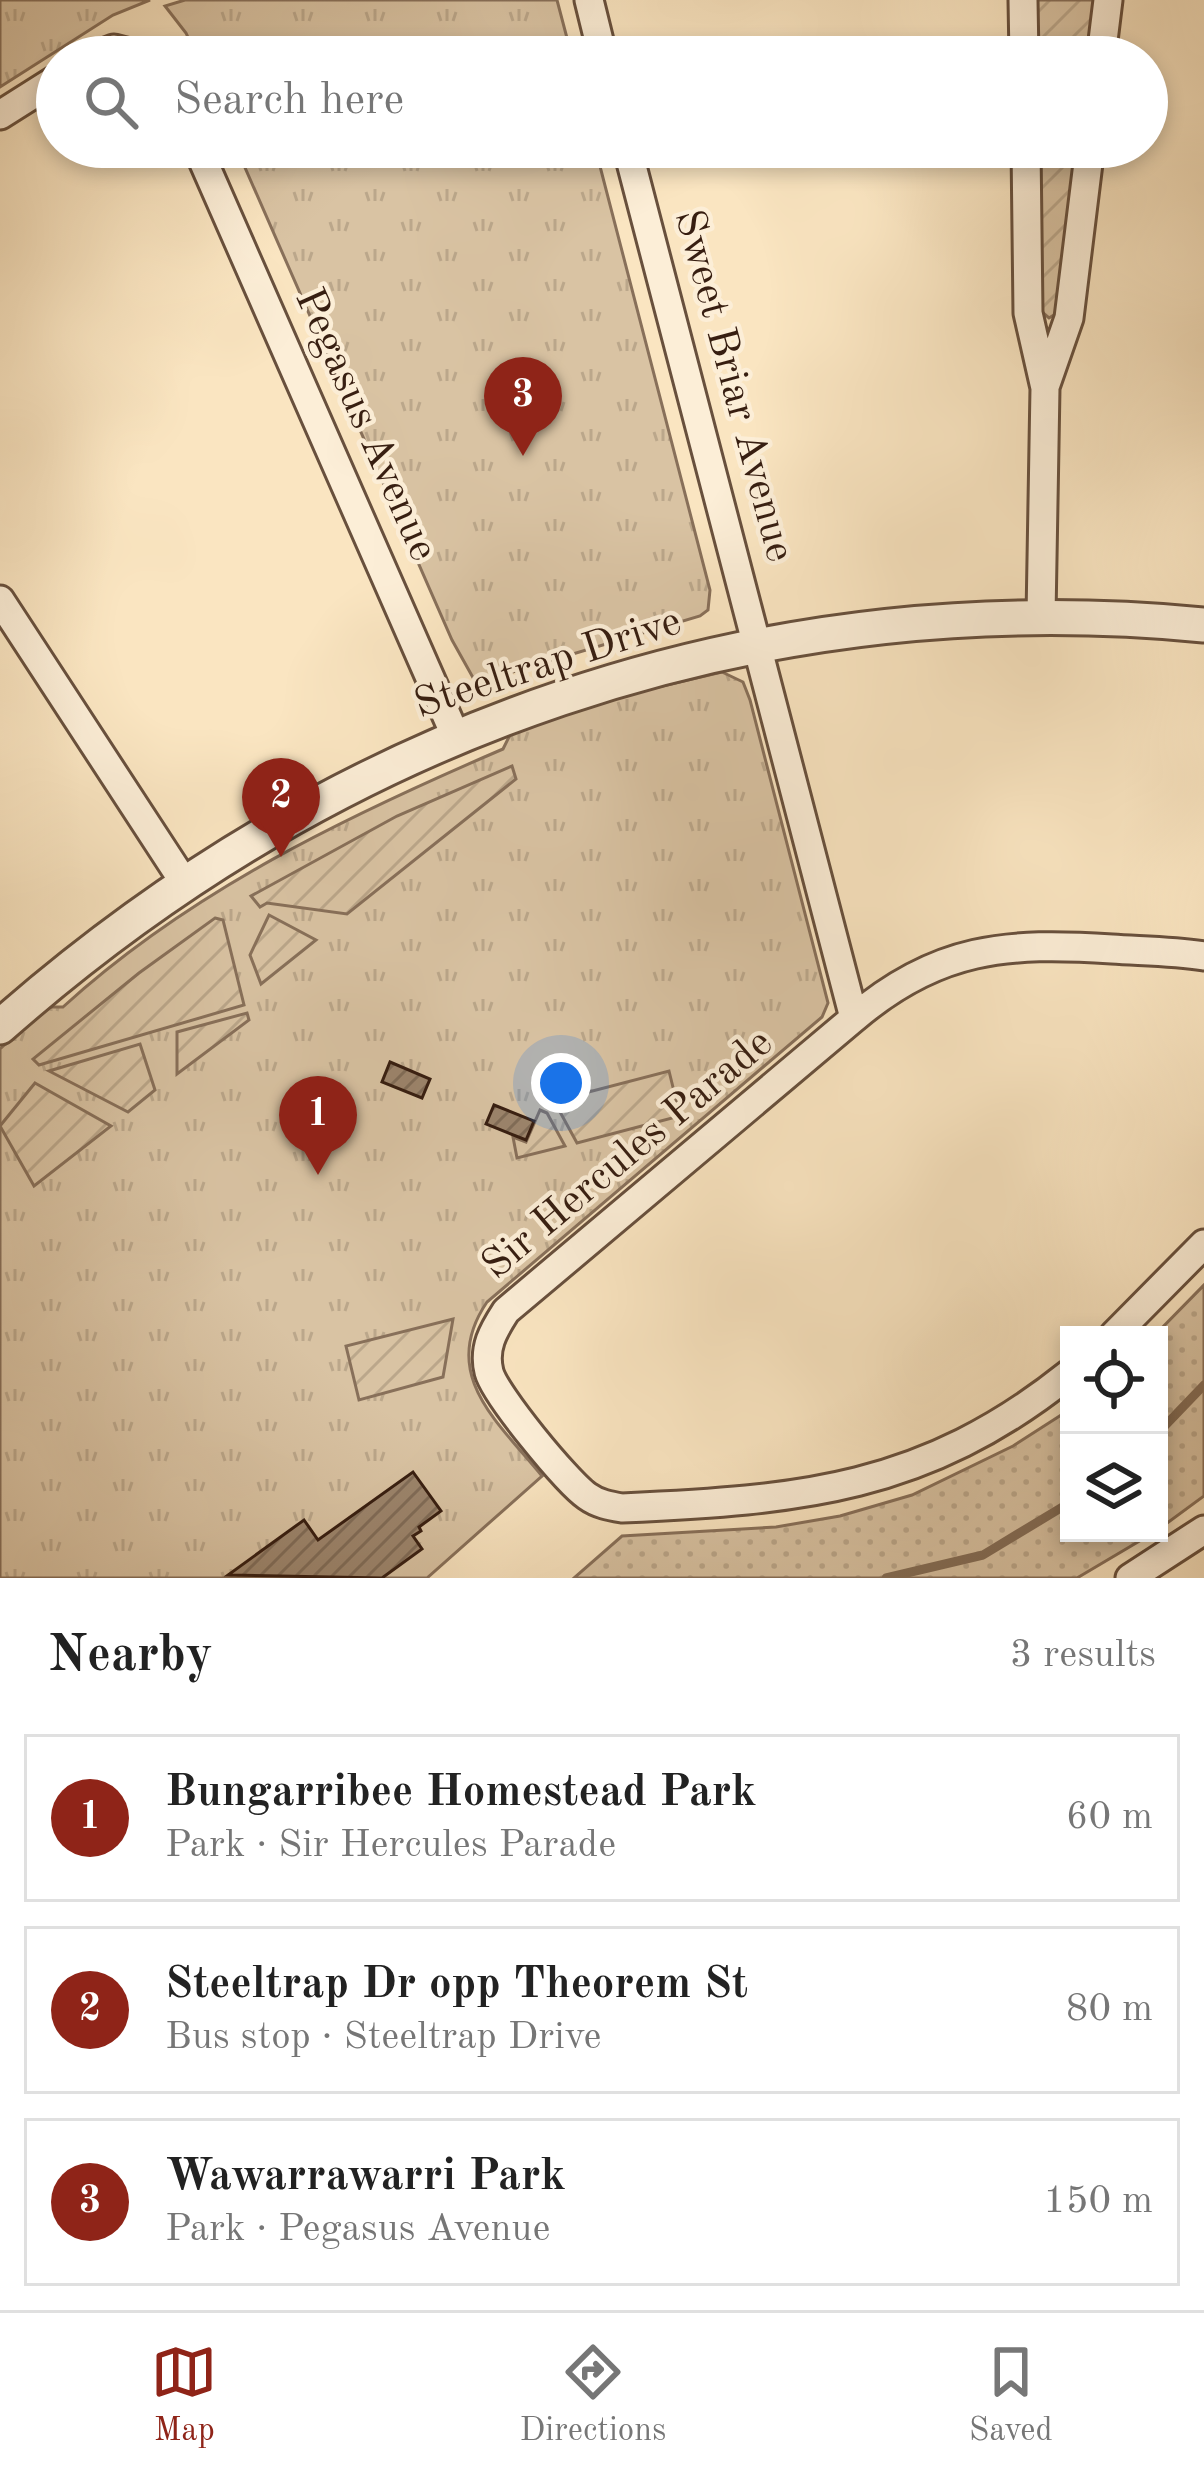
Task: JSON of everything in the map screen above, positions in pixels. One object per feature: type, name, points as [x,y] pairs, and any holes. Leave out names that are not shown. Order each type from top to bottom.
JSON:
[{"type":"street","points":[[590,0],[598,36]]},
{"type":"street","points":[[1023,0],[1024,36]]},
{"type":"street","points":[[1104,36],[1108,0]]},
{"type":"street","points":[[0,115],[36,92]]},
{"type":"street","name":"Pegasus Avenue","points":[[206,168],[456,737]]},
{"type":"street","name":"Sweet Briar Avenue","points":[[633,168],[758,646]]},
{"type":"street","points":[[1026,168],[1028,313],[1045,388],[1041,616]]},
{"type":"street","points":[[1045,388],[1069,318],[1087,168]]},
{"type":"street","points":[[2,606],[184,882]]},
{"type":"street","name":"Steeltrap Drive","points":[[0,1027],[110,934],[184,882],[315,804],[456,737],[626,677],[868,626],[1041,616],[1204,625]]},
{"type":"street","points":[[758,646],[854,1018]]},
{"type":"street","name":"Sir Hercules Parade","points":[[1060,1380],[952,1449],[858,1484],[754,1502],[622,1508],[587,1496],[500,1396],[489,1372],[488,1347],[506,1311],[899,982],[962,955],[1007,946],[1204,956]]},
{"type":"street","points":[[1123,1326],[1204,1244]]},
{"type":"street","points":[[1130,1578],[1204,1530]]},
{"type":"green space","points":[[0,0],[150,0],[80,36],[36,36],[36,64],[0,87]]},
{"type":"green space","points":[[185,0],[557,0],[566,36],[187,36],[165,6]]},
{"type":"green space","points":[[1035,0],[1095,0],[1091,36],[1036,36]]},
{"type":"green space","points":[[245,168],[600,168],[710,590],[708,610],[476,683],[452,640]]},
{"type":"green space","points":[[1039,168],[1075,168],[1057,313],[1049,318],[1042,312]]},
{"type":"green space","points":[[722,672],[743,682],[750,700],[828,1003],[822,1017],[487,1302],[473,1328],[471,1374],[492,1416],[542,1476],[427,1578],[0,1578],[0,1049],[46,1007],[63,1007],[112,965],[217,892],[329,829],[503,749],[511,733],[620,696]]},
{"type":"green space","points":[[512,766],[516,779],[347,914],[267,903],[260,907],[251,896],[397,816]]},
{"type":"green space","points":[[269,915],[316,940],[261,984],[250,955]]},
{"type":"green space","points":[[215,918],[223,920],[244,1005],[39,1065],[33,1059],[139,973]]},
{"type":"green space","points":[[247,1013],[249,1020],[177,1074],[177,1032]]},
{"type":"green space","points":[[140,1044],[155,1090],[128,1112],[49,1071]]},
{"type":"green space","points":[[669,1071],[680,1116],[577,1143],[554,1101]]},
{"type":"green space","points":[[35,1083],[111,1126],[34,1186],[0,1126]]},
{"type":"green space","points":[[540,1110],[547,1113],[565,1146],[517,1158],[513,1137],[526,1142]]},
{"type":"green space","points":[[1204,1285],[1204,1496],[1168,1522],[1168,1326],[1164,1326]]},
{"type":"green space","points":[[453,1319],[443,1377],[359,1400],[346,1346]]},
{"type":"green space","points":[[1060,1416],[1060,1542],[1138,1542],[1077,1578],[574,1578],[622,1536],[776,1527],[840,1516],[912,1495],[1013,1446]]},
{"type":"building","points":[[390,1062],[430,1079],[422,1098],[382,1082]]},
{"type":"building","points":[[494,1105],[534,1121],[526,1140],[486,1124]]},
{"type":"building","points":[[413,1472],[441,1511],[413,1536],[422,1549],[382,1578],[228,1575],[304,1520],[318,1540]]},
{"type":"waterway","points":[[1168,1423],[1204,1385]]},
{"type":"waterway","points":[[886,1578],[983,1555],[1060,1508]]},
{"type":"place","name":"Wawarrawarri Park","points":[[523,456]]},
{"type":"place","name":"Steeltrap Dr opp Theorem St","points":[[281,857]]},
{"type":"place","name":"Bungarribee Homestead Park","points":[[318,1175]]}]
